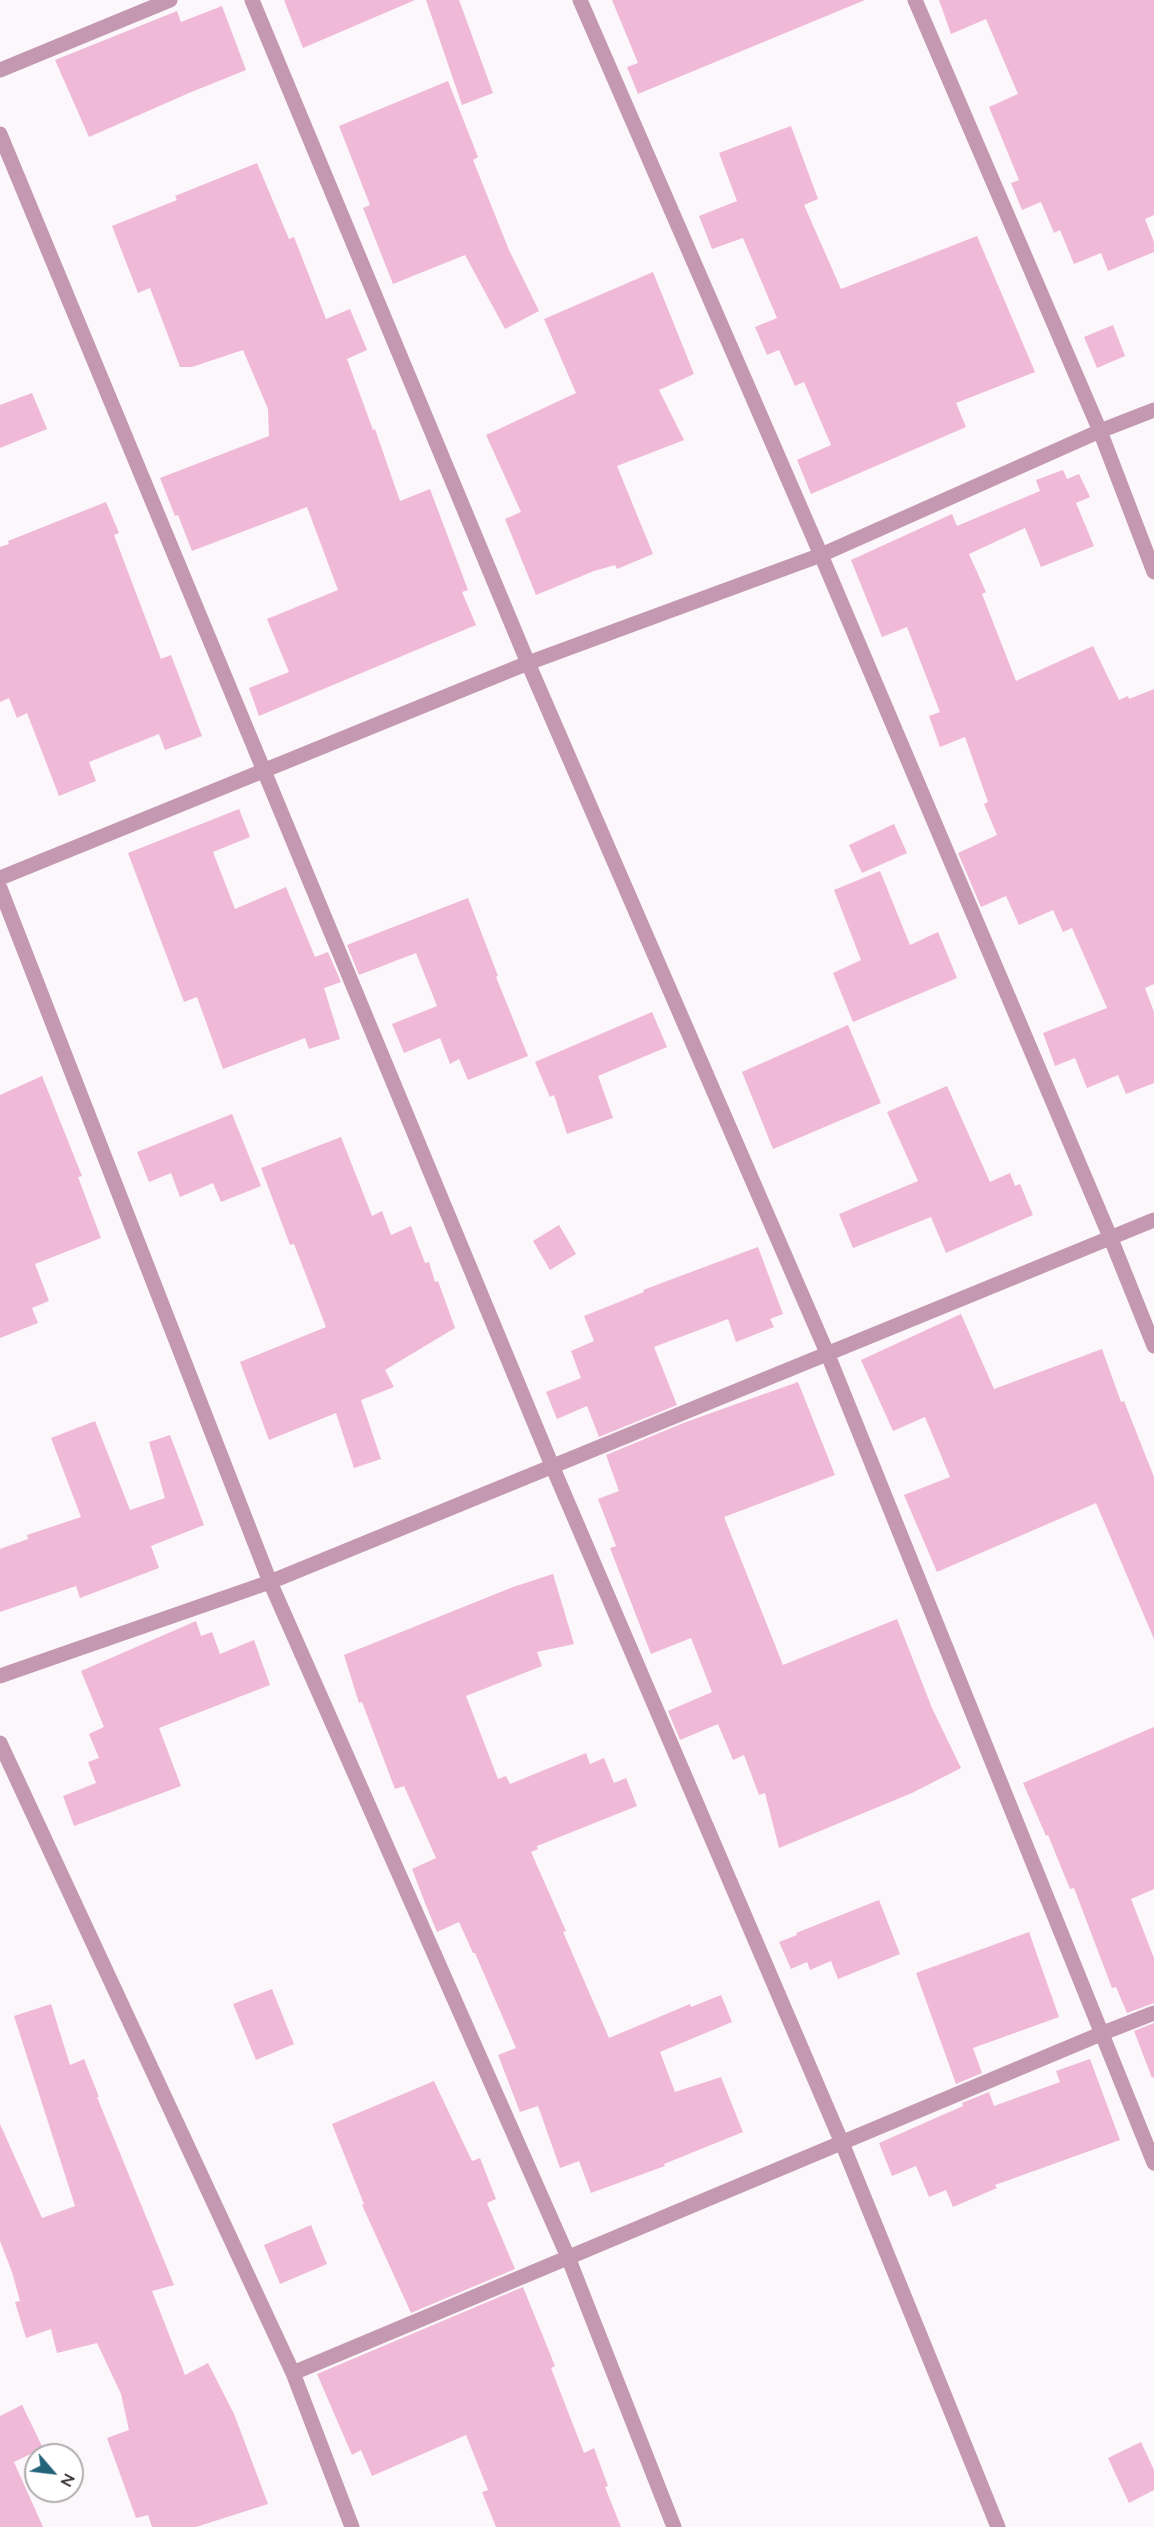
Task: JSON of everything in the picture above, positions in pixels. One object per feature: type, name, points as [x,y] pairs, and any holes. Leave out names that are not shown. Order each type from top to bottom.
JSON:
[{"type":"street","points":[[0,70],[170,0]]},
{"type":"street","points":[[252,0],[528,663],[828,1355],[1154,2163]]},
{"type":"street","points":[[580,0],[821,555],[1111,1239],[1154,1346]]},
{"type":"street","points":[[915,0],[1100,431],[1154,572]]},
{"type":"street","points":[[0,134],[553,1468],[842,2143],[998,2527]]},
{"type":"street","points":[[0,878],[528,663],[821,555],[1100,431],[1154,410]]},
{"type":"street","points":[[0,888],[270,1582],[567,2257],[674,2527]]},
{"type":"street","points":[[0,1676],[270,1582],[1154,1220]]},
{"type":"street","points":[[0,1743],[293,2373],[352,2527]]},
{"type":"street","points":[[293,2373],[1103,2032],[1154,2013]]},
{"type":"building","points":[[284,0],[415,0],[303,48]]},
{"type":"building","points":[[426,0],[459,0],[493,93],[462,105]]},
{"type":"building","points":[[612,0],[865,0],[638,94],[627,67],[638,63]]},
{"type":"building","points":[[939,0],[1154,0],[1154,215],[1145,219],[1154,242],[1154,252],[1108,271],[1101,253],[1074,264],[1060,230],[1054,233],[1041,202],[1022,210],[1011,183],[1019,180],[989,107],[1018,94],[986,19],[951,34]]},
{"type":"building","points":[[222,6],[246,70],[89,137],[55,60],[177,11],[181,22]]},
{"type":"building","points":[[448,81],[478,157],[473,160],[509,250],[539,311],[505,329],[465,255],[393,284],[363,208],[370,205],[339,126]]},
{"type":"building","points":[[791,126],[818,199],[804,205],[841,289],[977,236],[1035,372],[956,403],[966,427],[811,494],[797,460],[831,445],[804,382],[795,386],[779,350],[767,355],[755,327],[777,318],[743,238],[712,249],[699,216],[737,201],[719,153]]},
{"type":"building","points":[[257,163],[289,239],[294,237],[326,319],[350,309],[367,350],[347,359],[400,501],[430,489],[468,590],[462,592],[476,625],[259,716],[249,688],[289,672],[267,619],[338,590],[307,507],[192,551],[160,478],[269,436],[268,409],[243,350],[192,367],[180,367],[150,288],[138,293],[112,226],[177,200],[175,196]]},
{"type":"building","points":[[653,272],[694,374],[659,390],[684,440],[617,466],[653,554],[617,569],[615,565],[594,571],[536,595],[505,519],[521,512],[486,435],[576,393],[544,319]]},
{"type":"building","points":[[1113,325],[1125,356],[1097,368],[1084,337]]},
{"type":"building","points":[[32,393],[47,429],[0,448],[0,405]]},
{"type":"building","points":[[1063,470],[1067,479],[1079,474],[1090,497],[1076,503],[1094,546],[1041,567],[1025,528],[969,554],[986,592],[982,594],[1016,681],[1093,646],[1119,700],[1128,696],[1129,699],[1154,689],[1154,984],[1145,988],[1154,1012],[1154,1083],[1126,1094],[1118,1075],[1087,1088],[1075,1058],[1055,1066],[1043,1033],[1107,1008],[1072,928],[1063,932],[1053,910],[1019,925],[1006,896],[981,907],[958,853],[997,835],[984,804],[988,802],[965,737],[940,747],[929,716],[940,712],[907,627],[882,637],[851,560],[952,514],[957,526],[1040,491],[1036,480]]},
{"type":"building","points":[[106,502],[119,533],[114,535],[161,659],[171,655],[202,736],[165,750],[159,734],[89,762],[96,781],[59,796],[27,713],[17,718],[9,698],[0,702],[0,547],[9,544],[8,541]]},
{"type":"building","points":[[239,809],[250,837],[213,852],[235,909],[286,887],[315,957],[328,952],[341,982],[324,988],[340,1039],[309,1049],[305,1038],[223,1069],[197,997],[184,1002],[128,853]]},
{"type":"building","points":[[894,824],[907,853],[862,873],[849,845]]},
{"type":"building","points":[[880,871],[910,945],[938,932],[957,978],[853,1022],[833,973],[861,960],[834,890]]},
{"type":"building","points":[[468,898],[498,976],[496,977],[528,1056],[468,1080],[459,1059],[450,1064],[440,1038],[404,1053],[392,1024],[437,1006],[416,953],[359,975],[347,945]]},
{"type":"building","points":[[652,1012],[667,1047],[598,1076],[613,1118],[567,1134],[554,1095],[550,1097],[535,1062]]},
{"type":"building","points":[[848,1025],[881,1103],[773,1149],[742,1072]]},
{"type":"building","points":[[42,1076],[82,1176],[78,1177],[101,1238],[35,1264],[49,1301],[32,1308],[38,1323],[0,1338],[0,1095]]},
{"type":"building","points":[[947,1086],[990,1182],[1010,1173],[1015,1186],[1020,1184],[1033,1215],[946,1253],[931,1217],[853,1248],[839,1214],[918,1181],[887,1112]]},
{"type":"building","points":[[232,1114],[261,1186],[221,1202],[213,1183],[180,1197],[171,1173],[149,1182],[137,1152]]},
{"type":"building","points":[[341,1137],[372,1216],[382,1211],[391,1235],[411,1226],[425,1263],[429,1262],[435,1282],[438,1281],[455,1328],[385,1370],[394,1387],[361,1400],[381,1459],[354,1468],[336,1413],[269,1440],[240,1362],[326,1327],[294,1244],[290,1245],[261,1168]]},
{"type":"building","points":[[559,1225],[576,1254],[550,1270],[533,1241]]},
{"type":"building","points":[[758,1247],[783,1314],[770,1319],[774,1327],[736,1342],[728,1319],[654,1347],[677,1405],[599,1437],[587,1406],[557,1419],[546,1392],[581,1378],[571,1351],[594,1341],[584,1316],[644,1292],[643,1290]]},
{"type":"building","points":[[961,1314],[994,1389],[1102,1349],[1121,1402],[1124,1401],[1154,1477],[1154,1639],[1096,1503],[937,1572],[904,1495],[950,1477],[925,1417],[893,1431],[861,1360]]},
{"type":"building","points":[[798,1382],[835,1475],[724,1517],[783,1665],[897,1619],[932,1708],[961,1768],[912,1793],[779,1848],[765,1793],[759,1795],[744,1755],[733,1760],[718,1724],[680,1740],[668,1711],[712,1692],[691,1638],[651,1654],[610,1548],[616,1546],[598,1499],[619,1491],[606,1455],[686,1422]]},
{"type":"building","points":[[95,1421],[130,1510],[165,1498],[149,1442],[170,1435],[204,1525],[151,1546],[159,1568],[80,1598],[76,1586],[0,1612],[0,1549],[28,1539],[27,1535],[81,1517],[51,1438]]},
{"type":"building","points":[[553,1574],[574,1644],[537,1652],[542,1666],[466,1696],[498,1779],[506,1776],[510,1784],[586,1753],[590,1764],[604,1758],[614,1783],[626,1778],[637,1806],[537,1846],[538,1849],[531,1852],[609,2038],[690,2004],[691,2007],[721,1995],[732,2022],[660,2052],[675,2092],[721,2077],[743,2132],[664,2164],[665,2166],[591,2193],[579,2161],[560,2168],[538,2106],[520,2112],[498,2055],[516,2048],[475,1953],[459,1922],[437,1932],[412,1869],[436,1858],[404,1786],[395,1789],[362,1702],[359,1703],[344,1655],[513,1587]]},
{"type":"building","points":[[196,1621],[201,1636],[212,1632],[220,1654],[254,1640],[270,1685],[159,1728],[181,1786],[74,1826],[63,1796],[96,1783],[88,1762],[99,1758],[89,1734],[104,1727],[81,1671]]},
{"type":"building","points":[[1154,1727],[1154,1889],[1131,1899],[1154,1958],[1154,2003],[1127,2013],[1116,1987],[1112,1988],[1074,1888],[1070,1889],[1023,1783]]},
{"type":"building","points":[[879,1900],[900,1954],[838,1979],[831,1961],[810,1970],[807,1962],[791,1969],[779,1942]]},
{"type":"building","points":[[1029,1932],[1059,2017],[973,2048],[982,2073],[956,2084],[916,1973]]},
{"type":"building","points":[[272,1989],[294,2044],[256,2060],[233,2004]]},
{"type":"building","points":[[51,2004],[70,2065],[84,2059],[99,2097],[97,2097],[174,2285],[152,2291],[185,2375],[208,2363],[234,2414],[268,2504],[196,2527],[152,2527],[148,2515],[136,2518],[107,2438],[129,2430],[121,2394],[97,2343],[57,2353],[51,2329],[26,2338],[15,2302],[20,2301],[0,2241],[0,2124],[42,2218],[75,2206],[14,2016]]},
{"type":"building","points":[[1154,2023],[1154,2077],[1152,2078],[1134,2031]]},
{"type":"building","points":[[1090,2059],[1120,2140],[995,2185],[997,2188],[953,2207],[946,2190],[929,2197],[916,2166],[892,2176],[879,2143],[989,2092],[994,2106],[1060,2082],[1056,2071]]},
{"type":"building","points":[[434,2081],[472,2161],[480,2158],[496,2199],[487,2203],[515,2269],[411,2313],[362,2205],[364,2204],[332,2124]]},
{"type":"building","points":[[311,2225],[327,2264],[280,2284],[264,2245]]},
{"type":"building","points":[[523,2287],[555,2366],[551,2368],[584,2453],[594,2448],[608,2486],[605,2487],[621,2527],[496,2527],[482,2492],[488,2490],[466,2435],[372,2476],[361,2450],[352,2455],[317,2374]]},
{"type":"building","points":[[22,2405],[41,2443],[24,2443],[24,2457],[14,2462],[24,2484],[24,2503],[32,2503],[43,2527],[0,2527],[0,2416]]},
{"type":"building","points":[[1141,2442],[1154,2470],[1154,2490],[1129,2503],[1108,2458]]}]
